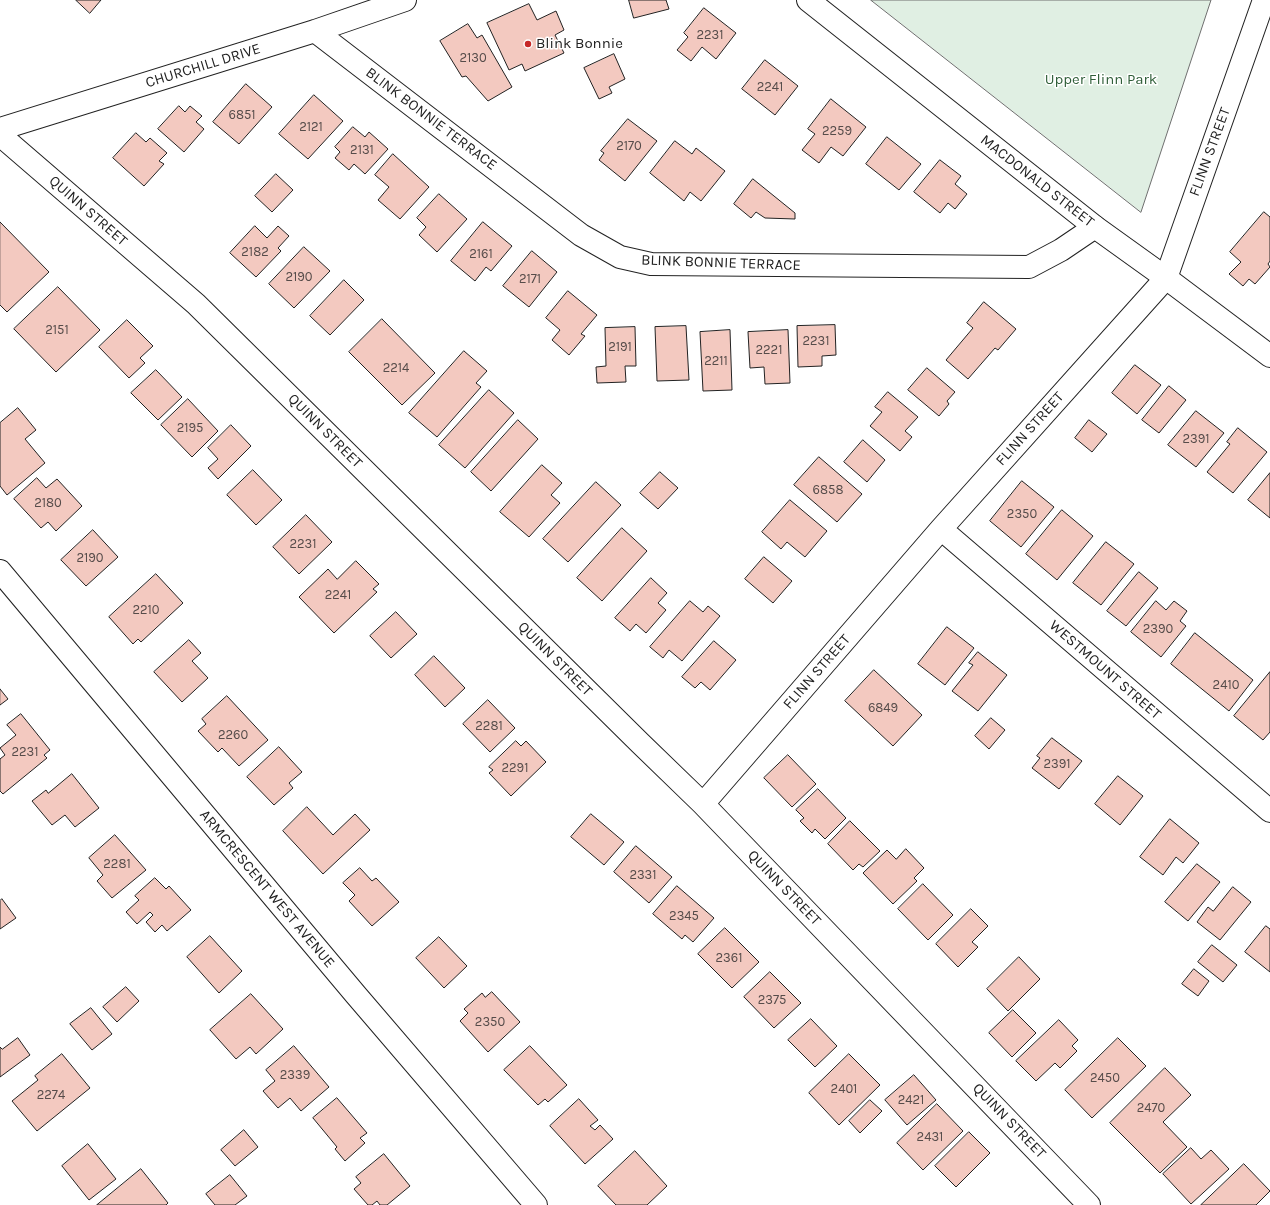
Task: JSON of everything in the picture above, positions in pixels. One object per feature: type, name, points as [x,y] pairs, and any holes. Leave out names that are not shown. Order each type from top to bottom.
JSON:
[{"type":"street","name":"CHURCHILL DRIVE","points":[[0,129],[315,31],[405,0]]},
{"type":"street","name":"MACDONALD STREET","points":[[808,0],[1095,227],[1270,356]]},
{"type":"street","name":"FLINN STREET","points":[[703,804],[941,529],[1166,278],[1264,0]]},
{"type":"street","name":"BLINK BONNIE TERRACE","points":[[315,31],[581,235],[620,257],[651,264],[1029,267],[1061,250],[1095,227]]},
{"type":"street","name":"QUINN STREET","points":[[0,135],[196,304],[623,727],[703,804],[1090,1205]]},
{"type":"street","name":"WESTMOUNT STREET","points":[[941,529],[1270,811]]},
{"type":"street","name":"ARMCRESCENT WEST AVENUE","points":[[0,571],[356,995],[536,1205]]},
{"type":"green space","name":"Upper Flinn Park","points":[[871,0],[1211,0],[1141,212]]},
{"type":"building","points":[[76,0],[101,0],[90,13]]},
{"type":"building","points":[[629,0],[666,0],[669,9],[634,18]]},
{"type":"building","name":"Blink Bonnie","points":[[529,4],[537,20],[556,11],[564,30],[555,35],[564,53],[525,71],[522,64],[509,70],[487,23]]},
{"type":"building","points":[[704,8],[736,33],[716,59],[702,47],[691,61],[677,50],[688,37],[684,33]]},
{"type":"building","points":[[468,24],[477,38],[482,35],[512,87],[488,101],[466,76],[462,77],[440,41]]},
{"type":"building","points":[[614,54],[625,79],[609,87],[612,93],[599,99],[584,68]]},
{"type":"building","points":[[765,60],[798,86],[775,115],[742,89]]},
{"type":"building","points":[[246,84],[272,107],[239,144],[213,122]]},
{"type":"building","points":[[314,95],[343,121],[308,159],[279,134]]},
{"type":"building","points":[[831,99],[866,127],[843,156],[831,147],[819,163],[802,150],[815,134],[808,129]]},
{"type":"building","points":[[179,106],[185,112],[190,106],[202,116],[196,122],[204,129],[184,152],[158,129]]},
{"type":"building","points":[[628,119],[657,141],[625,181],[599,160],[604,153],[601,151]]},
{"type":"building","points":[[353,127],[365,137],[369,132],[388,149],[365,174],[354,164],[349,170],[335,158],[340,152],[335,147]]},
{"type":"building","points":[[136,133],[146,142],[150,138],[167,153],[159,161],[164,164],[144,186],[113,158]]},
{"type":"building","points":[[887,137],[921,164],[899,190],[866,164]]},
{"type":"building","points":[[675,141],[692,154],[696,148],[725,171],[701,201],[690,192],[684,201],[650,173]]},
{"type":"building","points":[[393,154],[429,187],[400,219],[378,200],[389,187],[375,175]]},
{"type":"building","points":[[940,160],[961,176],[955,184],[967,194],[955,209],[948,203],[940,213],[914,192]]},
{"type":"building","points":[[276,174],[293,190],[272,212],[255,196]]},
{"type":"building","points":[[753,179],[795,213],[795,219],[765,218],[756,212],[751,218],[734,204]]},
{"type":"building","points":[[439,194],[467,219],[437,252],[419,235],[426,227],[417,218]]},
{"type":"building","points":[[1264,212],[1270,217],[1270,261],[1268,264],[1270,267],[1255,284],[1249,279],[1243,286],[1229,274],[1241,262],[1230,252]]},
{"type":"building","points":[[0,222],[49,272],[7,312],[0,305]]},
{"type":"building","points":[[483,222],[512,246],[491,271],[486,267],[475,281],[451,261]]},
{"type":"building","points":[[255,226],[267,238],[278,226],[289,236],[278,248],[281,251],[256,277],[230,253]]},
{"type":"building","points":[[304,247],[330,271],[294,308],[269,284]]},
{"type":"building","points":[[532,251],[557,272],[529,307],[503,286]]},
{"type":"building","points":[[344,280],[364,300],[330,335],[310,316]]},
{"type":"building","points":[[58,287],[100,330],[56,372],[14,329]]},
{"type":"building","points":[[568,291],[597,315],[581,334],[585,336],[569,355],[552,340],[560,330],[546,318]]},
{"type":"building","points":[[984,302],[1016,329],[998,350],[995,348],[968,379],[946,360],[973,328],[967,323]]},
{"type":"building","points":[[382,319],[435,373],[402,405],[349,352]]},
{"type":"building","points":[[127,320],[153,346],[140,358],[145,363],[129,378],[99,347]]},
{"type":"building","points":[[835,325],[836,355],[822,356],[822,366],[798,367],[797,326]]},
{"type":"building","points":[[686,326],[689,380],[657,381],[655,327]]},
{"type":"building","points":[[635,327],[636,366],[625,366],[626,382],[597,383],[596,367],[606,366],[605,328]]},
{"type":"building","points":[[730,330],[732,390],[703,391],[700,332]]},
{"type":"building","points":[[788,330],[790,383],[765,384],[764,367],[750,368],[748,332]]},
{"type":"building","points":[[464,351],[487,371],[476,383],[481,387],[437,437],[409,413]]},
{"type":"building","points":[[1135,365],[1161,385],[1137,414],[1112,393]]},
{"type":"building","points":[[927,368],[955,392],[947,401],[949,404],[939,416],[908,390]]},
{"type":"building","points":[[156,370],[182,397],[158,420],[131,393]]},
{"type":"building","points":[[1169,386],[1186,400],[1159,433],[1142,420]]},
{"type":"building","points":[[489,390],[514,413],[465,468],[439,445]]},
{"type":"building","points":[[888,392],[918,417],[905,431],[912,437],[900,451],[870,426],[882,412],[875,407]]},
{"type":"building","points":[[188,399],[218,431],[192,457],[161,425]]},
{"type":"building","points":[[18,408],[36,430],[25,439],[45,463],[7,495],[0,486],[0,423]]},
{"type":"building","points":[[1196,411],[1224,433],[1196,467],[1168,445]]},
{"type":"building","points":[[518,420],[538,439],[491,491],[471,472]]},
{"type":"building","points":[[1089,420],[1107,434],[1092,452],[1075,438]]},
{"type":"building","points":[[231,425],[251,446],[218,479],[208,468],[218,459],[208,448]]},
{"type":"building","points":[[1238,428],[1267,452],[1233,493],[1207,472],[1230,444],[1227,442]]},
{"type":"building","points":[[863,440],[885,460],[867,482],[844,462]]},
{"type":"building","points":[[819,457],[862,494],[837,522],[794,485]]},
{"type":"building","points":[[542,465],[562,483],[551,495],[560,503],[529,537],[500,512]]},
{"type":"building","points":[[253,470],[282,500],[256,525],[227,495]]},
{"type":"building","points":[[660,472],[678,488],[658,509],[640,493]]},
{"type":"building","points":[[1270,473],[1270,518],[1248,500]]},
{"type":"building","points":[[37,478],[46,488],[57,479],[82,506],[56,531],[48,522],[41,528],[14,499]]},
{"type":"building","points":[[1022,481],[1054,507],[1021,547],[990,521]]},
{"type":"building","points":[[596,482],[621,505],[568,562],[543,539]]},
{"type":"building","points":[[790,500],[827,531],[805,557],[787,542],[781,549],[762,532]]},
{"type":"building","points":[[1062,510],[1093,536],[1057,580],[1026,554]]},
{"type":"building","points":[[306,515],[332,542],[299,574],[273,547]]},
{"type":"building","points":[[622,528],[647,551],[602,601],[577,578]]},
{"type":"building","points":[[93,530],[118,557],[86,586],[61,560]]},
{"type":"building","points":[[1106,542],[1134,564],[1101,605],[1073,583]]},
{"type":"building","points":[[764,557],[792,581],[773,603],[745,579]]},
{"type":"building","points":[[356,561],[379,584],[373,589],[377,592],[334,633],[299,597],[328,569],[337,579]]},
{"type":"building","points":[[1139,572],[1158,588],[1126,626],[1107,611]]},
{"type":"building","points":[[156,574],[183,603],[141,642],[138,639],[133,644],[109,617]]},
{"type":"building","points":[[651,578],[667,593],[658,603],[666,610],[646,633],[636,624],[630,631],[615,618]]},
{"type":"building","points":[[690,601],[703,612],[708,606],[720,616],[682,661],[669,650],[663,658],[650,647]]},
{"type":"building","points":[[1156,601],[1166,610],[1174,601],[1187,611],[1180,621],[1186,626],[1161,657],[1131,632]]},
{"type":"building","points":[[396,612],[417,634],[391,658],[370,636]]},
{"type":"building","points":[[947,627],[974,648],[945,685],[918,664]]},
{"type":"building","points":[[1195,633],[1253,680],[1229,711],[1171,664]]},
{"type":"building","points":[[189,640],[201,653],[192,661],[208,678],[182,702],[154,672]]},
{"type":"building","points":[[714,641],[736,660],[710,690],[701,682],[695,688],[682,677]]},
{"type":"building","points":[[978,652],[1007,675],[978,711],[952,691],[973,665],[969,663]]},
{"type":"building","points":[[434,656],[465,688],[445,707],[415,675]]},
{"type":"building","points":[[874,670],[922,715],[893,746],[845,701]]},
{"type":"building","points":[[1270,672],[1270,732],[1263,740],[1234,716]]},
{"type":"building","points":[[0,689],[8,699],[0,705]]},
{"type":"building","points":[[227,696],[268,740],[239,766],[222,748],[218,752],[198,731],[206,724],[202,719]]},
{"type":"building","points":[[488,700],[515,728],[490,752],[463,724]]},
{"type":"building","points":[[21,714],[50,750],[44,755],[47,758],[3,794],[0,791],[0,759],[5,755],[0,748],[16,735],[7,725]]},
{"type":"building","points":[[991,718],[1005,730],[989,749],[975,736]]},
{"type":"building","points":[[1052,738],[1082,761],[1059,789],[1032,768],[1040,758],[1037,756]]},
{"type":"building","points":[[516,741],[521,746],[526,741],[546,762],[511,796],[489,773],[493,770],[489,767]]},
{"type":"building","points":[[279,747],[302,772],[289,783],[293,788],[274,805],[247,777]]},
{"type":"building","points":[[788,755],[816,784],[792,807],[764,778]]},
{"type":"building","points":[[72,774],[99,808],[75,827],[65,815],[52,825],[32,801],[46,790],[48,793]]},
{"type":"building","points":[[1118,776],[1143,796],[1120,825],[1095,804]]},
{"type":"building","points":[[818,789],[846,818],[825,839],[815,829],[812,833],[800,821],[804,818],[796,810]]},
{"type":"building","points":[[307,807],[333,835],[355,814],[370,830],[323,874],[283,831]]},
{"type":"building","points":[[591,814],[624,842],[604,865],[571,837]]},
{"type":"building","points":[[1170,819],[1199,843],[1183,863],[1176,857],[1163,875],[1140,857]]},
{"type":"building","points":[[850,821],[880,851],[863,867],[859,864],[853,870],[828,844]]},
{"type":"building","points":[[115,835],[146,870],[112,898],[97,881],[103,875],[89,858]]},
{"type":"building","points":[[636,846],[672,877],[649,903],[614,872]]},
{"type":"building","points":[[906,849],[924,868],[914,878],[917,881],[893,904],[863,873],[887,850],[896,859]]},
{"type":"building","points":[[1197,864],[1220,882],[1188,921],[1165,902]]},
{"type":"building","points":[[360,868],[372,881],[376,878],[399,902],[372,926],[349,901],[355,895],[343,883]]},
{"type":"building","points":[[155,878],[166,889],[169,886],[191,910],[167,931],[162,925],[155,932],[146,922],[153,915],[150,912],[137,924],[126,912],[139,900],[135,896]]},
{"type":"building","points":[[923,884],[953,915],[928,940],[898,909]]},
{"type":"building","points":[[677,886],[714,918],[693,942],[685,935],[682,939],[653,914]]},
{"type":"building","points":[[1233,887],[1251,902],[1220,940],[1197,922],[1208,907],[1213,911]]},
{"type":"building","points":[[2,899],[16,918],[0,929],[0,901]]},
{"type":"building","points":[[971,909],[988,926],[972,942],[978,947],[958,967],[936,944]]},
{"type":"building","points":[[1266,926],[1270,929],[1270,972],[1245,952]]},
{"type":"building","points":[[725,928],[759,962],[732,988],[698,954]]},
{"type":"building","points":[[210,936],[242,971],[219,993],[187,957]]},
{"type":"building","points":[[439,937],[467,966],[444,988],[416,958]]},
{"type":"building","points":[[1212,945],[1237,965],[1223,982],[1198,962]]},
{"type":"building","points":[[1019,957],[1040,979],[1008,1011],[987,989]]},
{"type":"building","points":[[1194,969],[1209,981],[1198,996],[1182,984]]},
{"type":"building","points":[[770,972],[801,1003],[774,1028],[744,997]]},
{"type":"building","points":[[126,987],[139,1001],[117,1022],[103,1007]]},
{"type":"building","points":[[492,992],[520,1022],[488,1052],[460,1021],[468,1013],[464,1009],[482,993],[485,997]]},
{"type":"building","points":[[251,994],[283,1029],[256,1054],[250,1047],[236,1059],[210,1030]]},
{"type":"building","points":[[91,1008],[112,1034],[92,1050],[70,1024]]},
{"type":"building","points":[[1013,1010],[1036,1033],[1012,1057],[989,1033]]},
{"type":"building","points":[[811,1019],[837,1046],[815,1067],[788,1040]]},
{"type":"building","points":[[1059,1020],[1078,1040],[1072,1046],[1077,1051],[1060,1068],[1055,1063],[1036,1081],[1016,1061]]},
{"type":"building","points":[[18,1038],[30,1055],[0,1077],[0,1047],[2,1049]]},
{"type":"building","points":[[1118,1038],[1146,1066],[1092,1118],[1065,1090]]},
{"type":"building","points":[[294,1046],[329,1087],[301,1111],[290,1098],[278,1108],[263,1091],[275,1081],[266,1070]]},
{"type":"building","points":[[530,1046],[567,1085],[548,1102],[545,1099],[538,1105],[504,1070]]},
{"type":"building","points":[[62,1054],[90,1088],[37,1131],[12,1101],[38,1080],[35,1076]]},
{"type":"building","points":[[849,1054],[880,1085],[839,1125],[809,1093]]},
{"type":"building","points":[[1165,1068],[1191,1095],[1163,1122],[1187,1147],[1160,1173],[1110,1123]]},
{"type":"building","points":[[914,1075],[936,1100],[907,1125],[885,1100]]},
{"type":"building","points":[[337,1098],[367,1133],[360,1138],[365,1143],[345,1161],[335,1149],[337,1147],[313,1118]]},
{"type":"building","points":[[579,1099],[598,1120],[590,1126],[595,1130],[600,1125],[613,1139],[585,1164],[550,1126]]},
{"type":"building","points":[[870,1100],[882,1111],[860,1133],[849,1121]]},
{"type":"building","points":[[937,1104],[963,1131],[923,1170],[897,1143]]},
{"type":"building","points":[[244,1130],[258,1147],[235,1166],[221,1150]]},
{"type":"building","points":[[969,1132],[990,1153],[956,1187],[935,1166]]},
{"type":"building","points":[[88,1144],[116,1179],[89,1200],[62,1166]]},
{"type":"building","points":[[1191,1148],[1201,1159],[1211,1150],[1229,1169],[1191,1204],[1163,1174]]},
{"type":"building","points":[[635,1151],[667,1186],[647,1205],[616,1205],[598,1186]]},
{"type":"building","points":[[384,1154],[410,1186],[387,1205],[380,1205],[377,1201],[372,1205],[368,1205],[354,1189],[361,1183],[356,1177]]},
{"type":"building","points":[[1244,1164],[1270,1191],[1256,1205],[1201,1205]]},
{"type":"building","points":[[141,1169],[168,1203],[166,1205],[97,1205]]},
{"type":"building","points":[[230,1175],[247,1196],[235,1205],[215,1205],[206,1194]]},
{"type":"place","name":"Blink Bonnie","points":[[528,44]]}]
